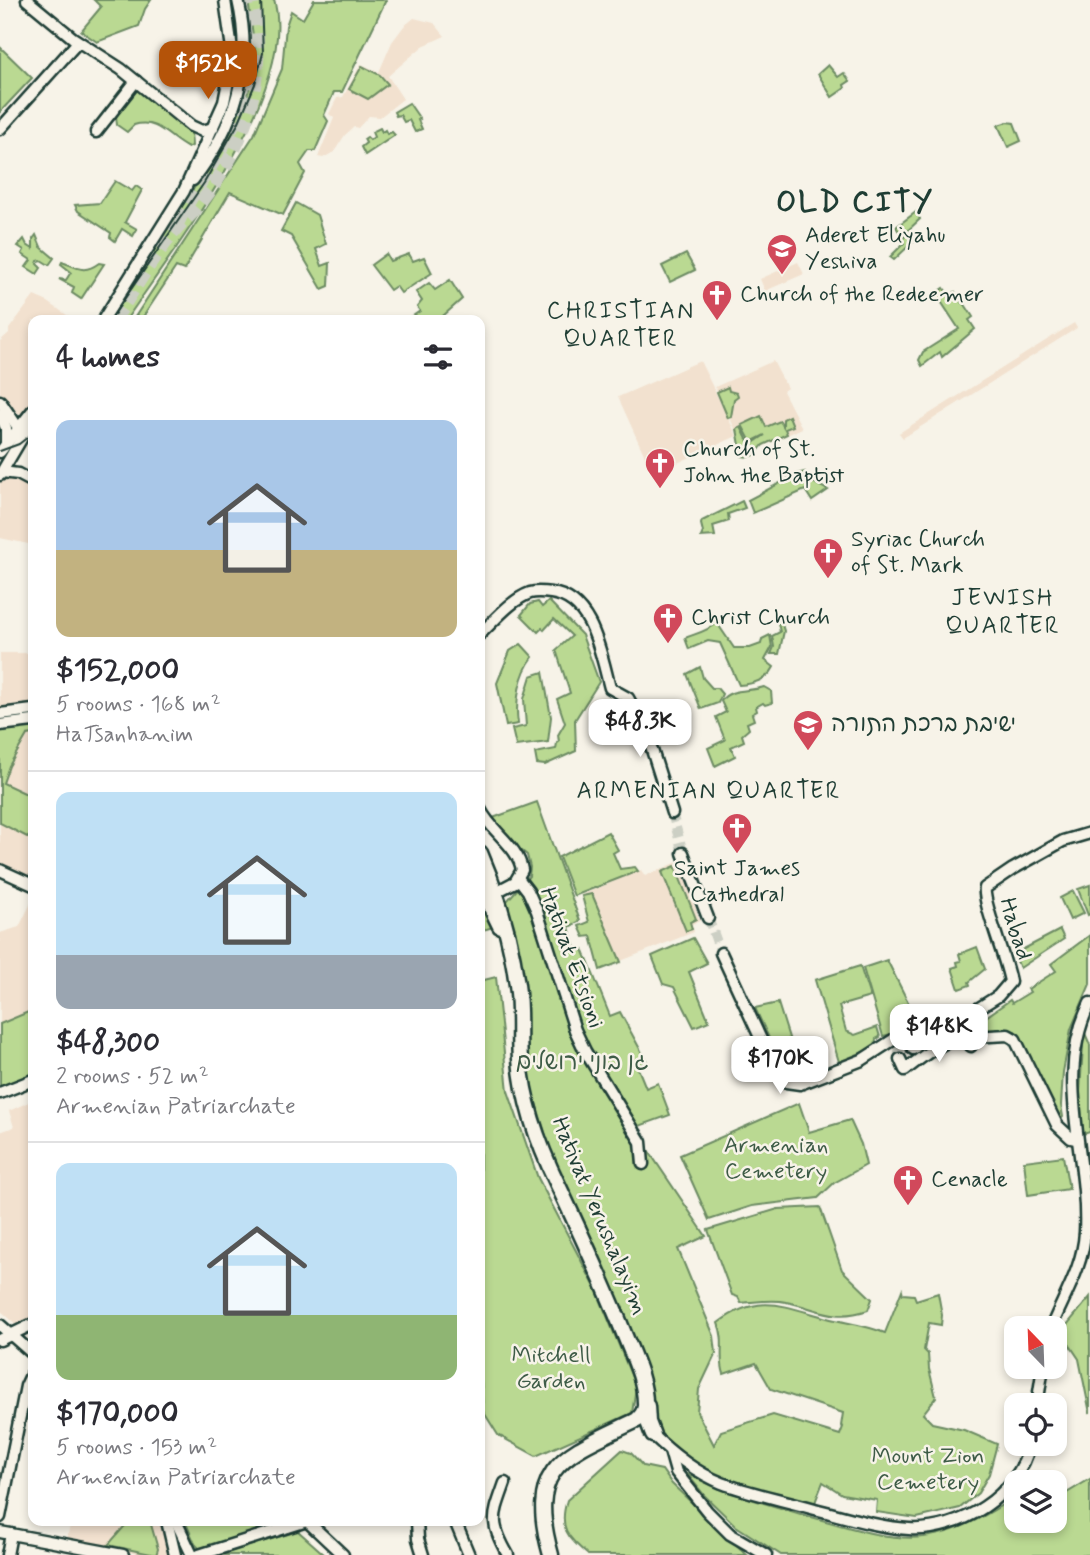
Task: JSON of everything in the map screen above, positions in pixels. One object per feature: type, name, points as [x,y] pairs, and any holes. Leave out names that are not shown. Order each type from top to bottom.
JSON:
[{"type":"highway","name":"Hativat Yerushalayim","points":[[487,891],[508,943],[518,988],[520,1060],[530,1108],[550,1167],[591,1253],[641,1378],[653,1435]]},
{"type":"highway","points":[[551,1555],[543,1506],[552,1471],[577,1449],[637,1420],[645,1409],[644,1397]]},
{"type":"street","points":[[27,0],[78,42],[136,81],[196,129],[202,131],[213,128]]},
{"type":"street","points":[[184,191],[213,128],[228,87],[233,56],[225,0]]},
{"type":"street","points":[[106,315],[184,191],[220,140],[236,105],[244,54],[243,24],[238,0]]},
{"type":"street","points":[[0,130],[78,42]]},
{"type":"street","points":[[96,132],[136,81]]},
{"type":"street","points":[[0,401],[19,429]]},
{"type":"street","points":[[0,414],[6,428],[8,447]]},
{"type":"street","points":[[28,417],[8,447],[1,474],[18,474],[28,479]]},
{"type":"street","points":[[8,447],[28,425]]},
{"type":"street","points":[[485,630],[517,601],[531,593],[554,593],[567,597],[584,615],[594,632],[610,688],[628,698],[646,731],[671,813]]},
{"type":"street","points":[[0,714],[28,711]]},
{"type":"street","points":[[0,725],[28,722]]},
{"type":"street","name":"Hativat Etsioni","points":[[485,817],[493,831],[516,853],[522,870],[518,878],[528,891],[537,911],[575,1030],[641,1142],[643,1164]]},
{"type":"street","name":"Habad","points":[[924,1035],[952,1026],[998,996],[1010,982],[985,899],[985,888],[1063,841],[1090,832]]},
{"type":"street","points":[[683,853],[708,918]]},
{"type":"street","points":[[0,870],[28,883]]},
{"type":"street","points":[[487,891],[515,882],[518,878]]},
{"type":"street","points":[[721,953],[776,1074],[786,1082],[800,1084],[862,1060],[896,1038],[924,1035],[922,1042],[914,1049]]},
{"type":"street","points":[[1056,1316],[1077,1272],[1085,1233],[1084,1194],[1072,1083],[1079,1032],[1090,1003]]},
{"type":"street","points":[[900,1059],[905,1070],[954,1038],[970,1042],[1008,1035],[1015,1039],[1057,1125],[1071,1138],[1076,1139]]},
{"type":"street","points":[[0,1093],[28,1082]]},
{"type":"street","points":[[0,1325],[28,1349]]},
{"type":"street","points":[[0,1340],[28,1326]]},
{"type":"street","points":[[0,1517],[28,1382]]},
{"type":"street","points":[[637,1420],[670,1451],[711,1478],[735,1488],[870,1523],[909,1529],[952,1522],[992,1501],[1016,1478],[1027,1456]]},
{"type":"street","points":[[670,1451],[676,1472],[706,1511],[730,1534],[766,1555]]},
{"type":"street","points":[[505,1483],[493,1517],[499,1540],[508,1555]]},
{"type":"street","points":[[168,1526],[175,1555]]},
{"type":"street","points":[[178,1526],[192,1555]]},
{"type":"street","points":[[199,1555],[291,1526]]},
{"type":"street","points":[[312,1526],[342,1555]]},
{"type":"street","points":[[417,1526],[423,1555]]},
{"type":"street","points":[[457,1526],[469,1555]]},
{"type":"street","points":[[7,1555],[4,1532],[122,1555]]},
{"type":"shaded area","points":[[414,18],[434,23],[445,36],[423,46],[388,76],[403,99],[380,117],[369,116],[358,128],[354,127],[345,135],[334,152],[323,158],[318,157],[334,118],[329,114],[337,98],[343,97],[361,64],[379,72],[392,42]]},
{"type":"shaded area","name":"Aderet Eliyahu Yeshiva","points":[[798,262],[804,274],[765,291],[760,279]]},
{"type":"shaded area","points":[[34,296],[67,315],[28,315],[28,415],[18,413],[0,393],[0,341],[9,333],[9,329]]},
{"type":"shaded area","points":[[1074,323],[1077,328],[903,438],[899,433]]},
{"type":"shaded area","points":[[700,361],[737,436],[653,474],[618,397]]},
{"type":"shaded area","points":[[773,361],[787,388],[783,391],[802,428],[747,454],[715,387]]},
{"type":"shaded area","points":[[0,472],[28,477],[28,544],[0,538]]},
{"type":"shaded area","points":[[0,653],[28,653],[28,707],[0,710]]},
{"type":"shaded area","points":[[28,724],[28,883],[0,870],[0,727]]},
{"type":"shaded area","points":[[680,861],[695,895],[693,901],[700,921],[692,924],[694,932],[603,968],[581,895],[641,870],[645,876]]},
{"type":"shaded area","points":[[28,909],[28,1082],[0,1094],[0,933],[19,927]]},
{"type":"shaded area","points":[[28,1102],[28,1321],[18,1326],[0,1310],[0,1132],[14,1127],[9,1111]]},
{"type":"shaded area","points":[[70,1526],[168,1526],[175,1555],[142,1555],[67,1539]]},
{"type":"green space","points":[[94,0],[151,0],[139,26],[97,42],[81,31],[101,7]]},
{"type":"green space","points":[[248,0],[274,0],[277,36],[269,77],[252,121],[201,210],[129,315],[109,315],[220,149],[247,95],[255,50]]},
{"type":"green space","points":[[314,0],[386,0],[342,92],[334,92],[324,115],[328,121],[315,151],[309,151],[300,164],[305,173],[283,215],[230,192],[184,270],[176,267],[144,315],[136,315],[254,135],[282,69],[286,26],[291,11],[303,19]]},
{"type":"green space","points":[[0,47],[32,78],[0,112]]},
{"type":"green space","points":[[828,65],[838,77],[844,73],[850,81],[832,97],[818,74]]},
{"type":"green space","points":[[362,66],[380,75],[388,84],[368,99],[349,89]]},
{"type":"green space","points":[[139,89],[191,131],[192,146],[188,148],[150,124],[134,125],[127,132],[117,125],[116,116]]},
{"type":"green space","points":[[409,103],[420,119],[418,120],[422,129],[415,132],[409,120],[404,122],[400,115],[396,116],[394,112]]},
{"type":"green space","points":[[1014,123],[1021,141],[1008,147],[998,125]]},
{"type":"green space","points":[[380,128],[382,132],[385,130],[387,134],[392,132],[395,135],[365,155],[361,147],[366,143],[364,139],[367,137],[370,140],[374,137],[372,132]]},
{"type":"green space","points":[[115,181],[132,191],[136,186],[142,190],[125,222],[137,229],[133,236],[122,229],[115,241],[110,237],[111,233],[78,211],[75,205],[100,203]]},
{"type":"green space","points":[[296,203],[317,215],[326,244],[316,249],[322,266],[330,263],[329,286],[322,289],[291,236],[281,231]]},
{"type":"green space","points":[[916,212],[920,219],[902,236],[896,227]]},
{"type":"green space","points":[[909,233],[915,240],[894,260],[890,257],[904,243],[902,239]]},
{"type":"green space","points":[[36,235],[41,247],[54,258],[49,265],[38,261],[37,264],[41,268],[37,274],[26,267],[31,260],[22,254],[24,250],[18,246],[24,239],[33,249]]},
{"type":"green space","points":[[386,254],[390,261],[409,254],[413,261],[424,257],[432,273],[401,293],[396,286],[390,290],[371,265]]},
{"type":"green space","points":[[686,254],[695,270],[670,282],[662,266]]},
{"type":"green space","points":[[62,262],[85,269],[99,263],[104,264],[81,299],[72,293],[74,287],[59,279],[66,280],[71,272]]},
{"type":"green space","points":[[450,280],[462,299],[444,315],[414,315],[420,311],[417,307],[422,301],[416,292],[429,283],[435,290]]},
{"type":"green space","points":[[944,288],[949,296],[955,292],[964,303],[973,317],[969,320],[975,329],[942,357],[940,352],[922,366],[919,360],[923,352],[959,329],[936,294]]},
{"type":"green space","points":[[728,387],[729,391],[737,393],[738,396],[734,399],[731,417],[728,418],[717,392]]},
{"type":"green space","points":[[761,416],[766,427],[780,421],[783,426],[783,419],[789,416],[793,426],[785,429],[787,434],[763,445],[755,455],[742,456],[737,429],[741,427],[750,445],[765,435],[751,442],[742,425]]},
{"type":"green space","points":[[805,472],[811,481],[828,490],[812,501],[805,490],[753,513],[748,500]]},
{"type":"green space","points":[[742,501],[745,508],[728,514],[729,521],[713,526],[715,536],[701,537],[702,521]]},
{"type":"green space","points":[[549,601],[582,635],[599,682],[575,720],[576,751],[545,765],[537,764],[535,753],[556,749],[558,735],[565,723],[557,699],[570,693],[556,650],[572,636],[554,619],[544,630],[542,628],[538,632],[521,615],[530,604],[538,602],[542,607]]},
{"type":"green space","points":[[781,621],[784,631],[779,654],[771,654],[774,647],[772,636],[780,632],[778,623]]},
{"type":"green space","points":[[717,623],[734,648],[750,648],[761,644],[762,639],[770,635],[772,647],[765,660],[774,667],[768,675],[739,685],[720,643],[708,641],[689,649],[685,638]]},
{"type":"green space","points":[[521,644],[533,657],[524,672],[519,689],[518,724],[506,726],[497,683],[510,651]]},
{"type":"green space","points":[[700,667],[703,678],[722,694],[718,703],[701,709],[687,674]]},
{"type":"green space","points":[[543,672],[551,717],[548,742],[516,746],[512,729],[526,726],[524,699],[531,676]]},
{"type":"green space","points":[[764,687],[771,691],[772,703],[763,703],[756,707],[757,711],[752,714],[754,720],[747,723],[749,729],[742,735],[744,741],[731,747],[735,756],[715,766],[708,748],[725,740],[716,717],[726,712],[721,701],[734,692]]},
{"type":"green space","points":[[28,725],[28,735],[9,766],[3,783],[28,795],[28,837],[0,823],[0,728]]},
{"type":"green space","name":"גן בוני ירושלים","points":[[537,802],[580,921],[569,927],[576,952],[583,949],[610,1016],[620,1012],[647,1062],[637,1066],[646,1088],[658,1083],[670,1115],[639,1126],[646,1147],[706,1236],[678,1249],[714,1336],[716,1353],[699,1389],[697,1412],[714,1445],[721,1431],[773,1415],[840,1435],[843,1427],[843,1413],[771,1389],[756,1363],[724,1374],[718,1323],[746,1307],[771,1304],[885,1333],[902,1290],[903,1294],[914,1295],[916,1300],[938,1293],[941,1325],[929,1323],[924,1350],[928,1354],[936,1397],[923,1414],[932,1423],[964,1430],[997,1444],[989,1474],[978,1493],[960,1508],[917,1518],[876,1512],[877,1500],[842,1494],[823,1482],[814,1505],[737,1486],[707,1473],[643,1420],[649,1410],[565,1182],[551,1152],[528,1077],[524,983],[506,902],[529,876],[530,867],[527,855],[505,837],[490,819]]},
{"type":"green space","points":[[608,832],[618,850],[613,853],[620,869],[635,867],[638,871],[574,896],[559,857]]},
{"type":"green space","points":[[675,866],[696,919],[690,922],[692,929],[686,931],[662,872]]},
{"type":"green space","points":[[1090,885],[1090,914],[1088,915],[1078,889]]},
{"type":"green space","points":[[1073,891],[1084,913],[1070,920],[1060,898]]},
{"type":"green space","points":[[592,894],[621,962],[600,970],[591,936],[584,937],[579,926],[589,922],[582,896]]},
{"type":"green space","points":[[485,904],[497,926],[485,930]]},
{"type":"green space","points":[[1060,930],[1064,939],[1020,968],[1014,954]]},
{"type":"green space","points":[[1090,935],[1090,984],[1071,1029],[1063,1072],[1063,1117],[1059,1121],[1015,1031],[1004,1028],[959,1036],[1010,1000],[1012,1003],[1030,992],[1028,989],[1056,971],[1051,964]]},
{"type":"green space","points":[[693,938],[707,963],[689,972],[709,1021],[694,1027],[674,987],[663,984],[652,956]]},
{"type":"green space","points":[[977,947],[985,969],[969,982],[970,985],[959,989],[952,968],[958,966],[957,962],[961,961],[959,954]]},
{"type":"green space","points":[[887,960],[920,1026],[883,1036],[863,968]]},
{"type":"green space","points":[[860,966],[870,997],[839,1006],[846,1031],[855,1035],[877,1027],[880,1037],[876,1039],[875,1047],[839,1062],[815,980]]},
{"type":"green space","name":"Mitchell Garden","points":[[496,977],[508,1091],[538,1178],[596,1289],[636,1387],[632,1413],[536,1456],[498,1435],[485,1414],[485,980]]},
{"type":"green space","points":[[778,1003],[801,1076],[788,1079],[755,1008]]},
{"type":"green space","points":[[28,1012],[28,1078],[0,1090],[0,1024]]},
{"type":"green space","points":[[1084,1031],[1090,1045],[1090,1132],[1083,1134],[1080,1091]]},
{"type":"green space","name":"Armenian Cemetery","points":[[799,1103],[809,1132],[850,1120],[861,1144],[866,1165],[834,1183],[818,1198],[752,1206],[709,1220],[680,1155]]},
{"type":"green space","points":[[1063,1156],[1069,1189],[1028,1195],[1024,1161]]},
{"type":"green space","points":[[820,1207],[842,1270],[872,1299],[868,1310],[845,1315],[835,1314],[781,1301],[741,1303],[738,1297],[732,1295],[708,1230],[778,1209]]},
{"type":"green space","points":[[1090,1297],[1090,1413],[1079,1359],[1068,1342],[1068,1324]]},
{"type":"green space","points":[[622,1450],[631,1453],[643,1466],[662,1470],[672,1484],[747,1555],[588,1555],[570,1537],[564,1525],[567,1500]]},
{"type":"green space","points":[[687,1474],[732,1492],[808,1516],[894,1537],[924,1537],[959,1528],[1004,1503],[1004,1533],[1067,1533],[1067,1493],[1090,1479],[1090,1555],[781,1555],[736,1526]]},
{"type":"green space","points":[[125,1526],[151,1526],[158,1549],[156,1555],[108,1545]]},
{"type":"green space","points":[[187,1526],[281,1526],[202,1551],[195,1544]]},
{"type":"green space","points":[[298,1531],[325,1555],[219,1555]]},
{"type":"tunnel","points":[[226,0],[238,30],[240,47]]},
{"type":"tunnel","points":[[117,315],[158,253],[200,204],[218,178],[242,131],[250,106],[257,54],[252,0]]},
{"type":"tunnel","points":[[178,222],[227,138],[235,120],[242,81]]},
{"type":"tunnel","points":[[672,813],[683,853]]},
{"type":"tunnel","points":[[708,918],[721,953]]},
{"type":"tunnel","points":[[900,1059],[899,1050],[913,1049]]},
{"type":"tram line","points":[[113,315],[204,183],[238,124],[255,84],[263,53],[261,0]]},
{"type":"tram line","points":[[0,451],[19,444],[28,437]]},
{"type":"place","name":"Aderet Eliyahu Yeshiva","points":[[782,276]]},
{"type":"place","name":"Church of the Redeemer","points":[[717,322]]},
{"type":"place","name":"Church of St. John the Baptist","points":[[660,490]]},
{"type":"place","name":"Syriac Church of St. Mark","points":[[828,580]]},
{"type":"place","name":"Christ Church","points":[[668,645]]},
{"type":"place","name":"ישיבת ברכת התורה","points":[[808,752]]},
{"type":"place","name":"Saint James Cathedral","points":[[737,855]]},
{"type":"place","name":"Cenacle","points":[[908,1207]]},
{"type":"district","name":"OLD CITY","points":[[855,202]]},
{"type":"district","name":"CHRISTIAN QUARTER","points":[[621,325]]},
{"type":"district","name":"JEWISH QUARTER","points":[[1003,612]]},
{"type":"district","name":"ARMENIAN QUARTER","points":[[709,791]]},
{"type":"park label","name":"Mount Zion Cemetery","points":[[928,1470]]}]
